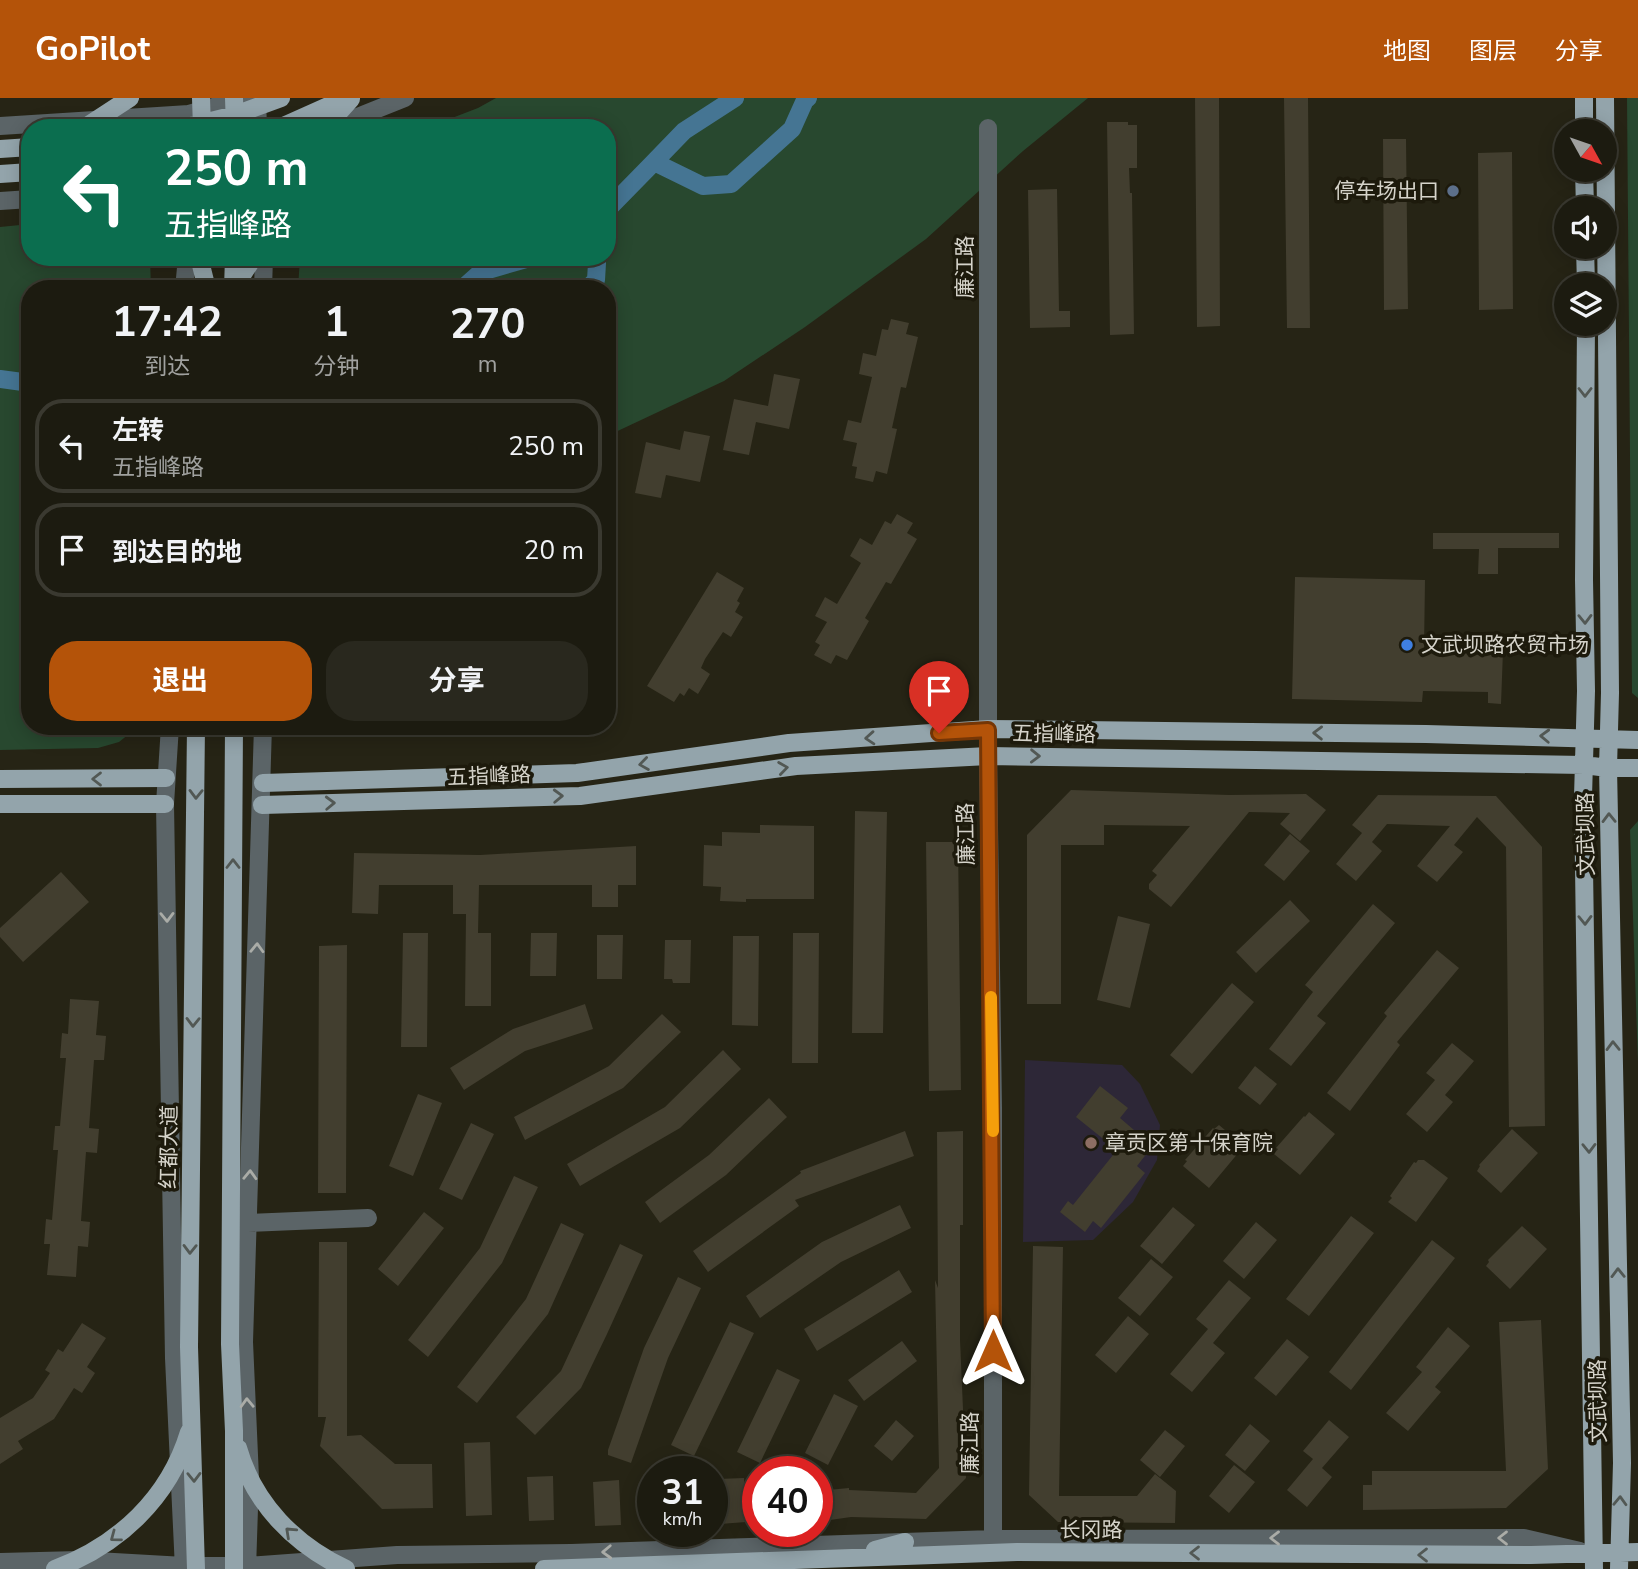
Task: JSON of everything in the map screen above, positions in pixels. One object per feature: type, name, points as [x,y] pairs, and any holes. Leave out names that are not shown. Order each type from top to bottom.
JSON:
[{"type":"main road","points":[[100,119],[130,98]]},
{"type":"main road","points":[[242,106],[281,98]]},
{"type":"main road","points":[[299,119],[346,98]]},
{"type":"main road","points":[[334,119],[352,98]]},
{"type":"main road","points":[[1584,98],[1584,119]]},
{"type":"main road","name":"文武坝路","points":[[1605,98],[1610,739],[1608,768],[1621,1449],[1618,1562]]},
{"type":"main road","points":[[0,149],[21,147]]},
{"type":"main road","points":[[0,174],[21,173]]},
{"type":"main road","name":"文武坝路","points":[[1586,336],[1586,691],[1583,797],[1594,1562]]},
{"type":"main road","name":"五指峰路","points":[[263,783],[577,773],[789,743],[988,730],[1439,734],[1638,740]]},
{"type":"main road","name":"红都大道","points":[[190,1567],[193,1422],[189,1347],[196,735]]},
{"type":"main road","points":[[234,735],[230,1344],[241,1567]]},
{"type":"main road","name":"五指峰路","points":[[262,805],[580,796],[796,766],[988,756],[1638,768]]},
{"type":"main road","points":[[0,779],[166,778]]},
{"type":"main road","points":[[0,804],[165,804]]},
{"type":"main road","points":[[55,1569],[79,1560],[110,1542],[143,1513],[177,1463],[193,1422]]},
{"type":"main road","points":[[234,1431],[250,1478],[268,1508],[282,1525],[311,1550],[346,1569]]},
{"type":"main road","points":[[841,1559],[905,1542]]},
{"type":"main road","name":"长冈路","points":[[544,1569],[1017,1552],[1618,1562],[1638,1550]]},
{"type":"street","points":[[350,119],[405,98]]},
{"type":"street","points":[[100,119],[194,117],[242,106]]},
{"type":"street","points":[[0,126],[21,125]]},
{"type":"street","name":"廉江路","points":[[988,128],[988,756],[993,1108],[993,1539]]},
{"type":"street","points":[[0,201],[21,200]]},
{"type":"street","points":[[169,735],[165,804],[177,1463],[190,1567]]},
{"type":"street","points":[[241,1567],[250,1478],[244,1342],[263,735]]},
{"type":"street","points":[[248,1223],[368,1218]]},
{"type":"street","points":[[0,1562],[79,1560],[190,1567],[241,1567],[397,1555],[571,1553],[993,1539],[1524,1538],[1594,1562]]},
{"type":"shaded area","name":"章贡区第十保育院","points":[[1025,1060],[1122,1065],[1140,1084],[1160,1125],[1157,1160],[1133,1202],[1093,1240],[1023,1242]]},
{"type":"green space","points":[[496,98],[1088,98],[1023,151],[926,239],[805,327],[724,381],[616,432],[616,280],[299,280],[299,266],[616,266],[616,119],[449,119]]},
{"type":"green space","points":[[1627,98],[1638,98],[1638,698],[1632,693]]},
{"type":"green space","points":[[21,225],[21,266],[150,266],[151,280],[21,280],[21,735],[128,735],[119,742],[98,748],[0,750],[0,227]]},
{"type":"green space","points":[[1638,821],[1638,1063],[1630,830]]},
{"type":"building","points":[[1195,98],[1219,98],[1220,326],[1197,327]]},
{"type":"building","points":[[1284,98],[1308,98],[1310,328],[1287,328]]},
{"type":"building","points":[[1107,122],[1137,125],[1137,168],[1129,168],[1132,193],[1134,334],[1110,335]]},
{"type":"building","points":[[1383,139],[1406,139],[1408,309],[1384,310]]},
{"type":"building","points":[[1512,152],[1513,309],[1479,310],[1478,153]]},
{"type":"building","points":[[1057,189],[1059,311],[1070,311],[1070,327],[1030,328],[1028,190]]},
{"type":"building","points":[[891,319],[909,323],[906,334],[918,337],[906,388],[901,387],[892,428],[897,429],[887,474],[876,471],[873,482],[855,478],[857,467],[852,466],[857,443],[843,440],[848,420],[861,423],[872,377],[859,374],[863,353],[876,356],[882,329],[888,330]]},
{"type":"building","points":[[774,374],[800,379],[789,429],[756,422],[749,455],[723,450],[734,399],[768,406]]},
{"type":"building","points":[[684,431],[710,436],[700,482],[666,475],[661,498],[635,493],[646,442],[680,450]]},
{"type":"building","points":[[897,514],[913,523],[907,533],[917,539],[891,584],[886,582],[865,618],[869,621],[847,660],[836,655],[831,664],[814,655],[820,645],[815,642],[827,622],[815,616],[825,597],[837,604],[861,563],[850,556],[860,538],[872,545],[885,521],[891,524]]},
{"type":"building","points":[[1433,533],[1559,533],[1559,548],[1498,548],[1498,574],[1478,574],[1479,549],[1433,549]]},
{"type":"building","points":[[717,572],[744,588],[735,612],[743,617],[731,637],[723,632],[705,659],[701,668],[710,674],[698,694],[689,688],[684,696],[680,693],[674,702],[647,686]]},
{"type":"building","points":[[1295,577],[1425,580],[1424,649],[1503,651],[1501,704],[1488,703],[1488,692],[1423,691],[1422,702],[1292,699]]},
{"type":"building","points":[[1071,790],[1229,795],[1306,794],[1326,810],[1300,841],[1280,824],[1290,813],[1249,812],[1171,907],[1149,889],[1149,884],[1157,875],[1152,871],[1190,826],[1104,825],[1104,845],[1061,845],[1061,1004],[1027,1004],[1027,835]]},
{"type":"building","points":[[1378,795],[1496,796],[1542,847],[1545,1126],[1509,1127],[1506,847],[1477,817],[1454,845],[1463,852],[1437,882],[1417,866],[1450,826],[1387,824],[1372,842],[1382,851],[1356,881],[1336,864],[1362,833],[1352,825]]},
{"type":"building","points":[[855,811],[887,812],[883,1033],[852,1033]]},
{"type":"building","points":[[760,825],[814,826],[814,899],[720,901],[721,887],[703,886],[704,845],[722,846],[722,832],[760,833]]},
{"type":"building","points":[[1290,834],[1310,851],[1284,881],[1264,865]]},
{"type":"building","points":[[926,842],[958,842],[961,1090],[929,1091]]},
{"type":"building","points":[[636,846],[636,885],[618,885],[618,907],[592,907],[592,885],[479,885],[478,933],[491,933],[491,1006],[465,1006],[466,914],[453,914],[453,885],[379,885],[378,914],[352,913],[354,853],[480,855]]},
{"type":"building","points":[[61,872],[89,902],[23,962],[0,937],[0,928]]},
{"type":"building","points":[[1290,900],[1310,921],[1256,973],[1236,952]]},
{"type":"building","points":[[1373,904],[1395,923],[1317,1016],[1326,1023],[1291,1066],[1269,1049],[1313,992],[1305,985]]},
{"type":"building","points":[[1118,916],[1150,924],[1130,1008],[1097,1000]]},
{"type":"building","points":[[403,933],[428,933],[427,1047],[401,1047]]},
{"type":"building","points":[[531,933],[557,933],[556,976],[530,976]]},
{"type":"building","points":[[793,933],[819,933],[818,1063],[792,1063]]},
{"type":"building","points":[[597,935],[623,935],[622,979],[597,979]]},
{"type":"building","points":[[733,936],[759,936],[758,1026],[732,1025]]},
{"type":"building","points":[[665,940],[691,940],[690,983],[673,983],[672,979],[664,979]]},
{"type":"building","points":[[347,945],[346,1193],[318,1193],[319,946]]},
{"type":"building","points":[[1437,950],[1459,968],[1397,1042],[1400,1045],[1350,1111],[1327,1093],[1387,1016],[1384,1013]]},
{"type":"building","points":[[1232,983],[1254,1002],[1192,1074],[1170,1055]]},
{"type":"building","points":[[70,999],[99,1001],[96,1035],[106,1036],[104,1060],[94,1060],[89,1128],[99,1129],[97,1153],[86,1152],[81,1221],[90,1222],[88,1247],[78,1246],[76,1277],[47,1275],[50,1244],[44,1244],[46,1219],[52,1220],[58,1150],[53,1150],[55,1126],[60,1126],[66,1058],[60,1058],[62,1033],[68,1034]]},
{"type":"building","points":[[585,1004],[593,1029],[525,1051],[464,1090],[450,1068],[513,1029]]},
{"type":"building","points":[[662,1014],[681,1032],[623,1088],[525,1140],[514,1117],[609,1066]]},
{"type":"building","points":[[1452,1043],[1474,1061],[1445,1095],[1453,1102],[1427,1132],[1406,1114],[1435,1080],[1426,1073]]},
{"type":"building","points":[[723,1050],[741,1069],[680,1128],[580,1186],[567,1164],[665,1107]]},
{"type":"building","points":[[1255,1066],[1277,1084],[1260,1105],[1238,1088]]},
{"type":"building","points":[[1100,1086],[1128,1108],[1120,1118],[1141,1136],[1136,1142],[1148,1152],[1137,1166],[1145,1173],[1101,1228],[1093,1221],[1085,1232],[1060,1212],[1068,1201],[1073,1205],[1117,1150],[1076,1117]]},
{"type":"building","points":[[418,1094],[442,1103],[413,1176],[389,1166]]},
{"type":"building","points":[[769,1098],[787,1117],[726,1175],[660,1223],[645,1202],[709,1155]]},
{"type":"building","points":[[1309,1112],[1335,1134],[1300,1175],[1274,1154],[1278,1149],[1276,1148]]},
{"type":"building","points":[[471,1123],[494,1134],[462,1200],[439,1189]]},
{"type":"building","points":[[1219,1125],[1244,1146],[1209,1188],[1183,1166],[1187,1161],[1185,1160],[1213,1128]]},
{"type":"building","points":[[1512,1129],[1538,1153],[1501,1193],[1477,1171],[1479,1165]]},
{"type":"building","points":[[905,1131],[914,1156],[795,1200],[799,1206],[708,1272],[693,1251],[801,1173],[800,1171]]},
{"type":"building","points":[[963,1131],[960,1340],[966,1478],[926,1519],[851,1517],[833,1520],[833,1490],[849,1488],[916,1493],[939,1468],[935,1280],[938,1288],[937,1132]]},
{"type":"building","points":[[1418,1160],[1424,1160],[1448,1178],[1416,1222],[1388,1202]]},
{"type":"building","points":[[514,1176],[538,1187],[502,1263],[428,1357],[408,1340],[480,1248]]},
{"type":"building","points":[[900,1205],[911,1228],[841,1262],[760,1318],[746,1296],[822,1242]]},
{"type":"building","points":[[1173,1207],[1195,1225],[1162,1264],[1140,1246]]},
{"type":"building","points":[[424,1212],[444,1228],[398,1286],[378,1269]]},
{"type":"building","points":[[1351,1216],[1374,1233],[1309,1316],[1286,1299]]},
{"type":"building","points":[[1256,1222],[1277,1240],[1244,1279],[1223,1261]]},
{"type":"building","points":[[561,1223],[584,1234],[548,1314],[477,1403],[457,1387],[526,1299]]},
{"type":"building","points":[[1522,1226],[1547,1249],[1510,1289],[1486,1266],[1488,1260]]},
{"type":"building","points":[[1432,1240],[1455,1258],[1351,1390],[1329,1372]]},
{"type":"building","points":[[319,1242],[347,1242],[347,1436],[361,1435],[395,1464],[432,1464],[433,1508],[382,1509],[320,1446],[326,1417],[318,1417]]},
{"type":"building","points":[[620,1244],[643,1255],[581,1388],[535,1435],[516,1417],[561,1371]]},
{"type":"building","points":[[1033,1246],[1063,1247],[1059,1496],[1137,1496],[1155,1474],[1176,1491],[1175,1523],[1058,1522],[1029,1495]]},
{"type":"building","points":[[1151,1259],[1173,1277],[1140,1316],[1118,1298]]},
{"type":"building","points":[[899,1270],[912,1292],[817,1351],[804,1329]]},
{"type":"building","points":[[678,1277],[701,1288],[668,1358],[631,1463],[608,1455],[608,1450],[644,1348]]},
{"type":"building","points":[[1229,1280],[1251,1298],[1213,1343],[1225,1353],[1192,1392],[1170,1374],[1208,1329],[1196,1319]]},
{"type":"building","points":[[1128,1316],[1149,1334],[1116,1373],[1095,1355]]},
{"type":"building","points":[[1541,1320],[1548,1469],[1506,1508],[1363,1510],[1363,1485],[1372,1485],[1372,1471],[1506,1471],[1499,1322]]},
{"type":"building","points":[[730,1322],[754,1333],[694,1456],[671,1445]]},
{"type":"building","points":[[82,1323],[106,1338],[87,1367],[95,1373],[82,1393],[74,1388],[54,1419],[18,1441],[23,1449],[0,1464],[0,1418],[33,1398],[50,1373],[45,1370],[58,1349],[63,1352]]},
{"type":"building","points":[[1448,1327],[1470,1346],[1435,1387],[1441,1392],[1408,1431],[1386,1413],[1422,1372],[1416,1367]]},
{"type":"building","points":[[1287,1339],[1309,1357],[1276,1396],[1254,1378]]},
{"type":"building","points":[[902,1341],[917,1361],[864,1401],[848,1380]]},
{"type":"building","points":[[777,1369],[800,1380],[763,1456],[745,1456],[737,1452]]},
{"type":"building","points":[[834,1394],[858,1406],[833,1456],[811,1456],[805,1453]]},
{"type":"building","points":[[896,1420],[914,1436],[892,1461],[874,1446]]},
{"type":"building","points":[[1329,1420],[1349,1437],[1322,1468],[1332,1477],[1307,1507],[1287,1490],[1313,1459],[1303,1451]]},
{"type":"building","points":[[1250,1424],[1270,1441],[1245,1471],[1225,1455]]},
{"type":"building","points":[[1165,1430],[1185,1446],[1160,1477],[1140,1460]]},
{"type":"building","points":[[490,1442],[492,1515],[466,1516],[464,1443]]},
{"type":"building","points":[[1234,1465],[1255,1482],[1229,1513],[1209,1496]]},
{"type":"building","points":[[553,1476],[554,1520],[529,1521],[527,1477]]},
{"type":"building","points":[[742,1478],[742,1522],[728,1523],[728,1479]]},
{"type":"building","points":[[619,1480],[621,1525],[595,1526],[593,1482]]},
{"type":"waterway","points":[[654,162],[684,131],[735,98]]},
{"type":"waterway","points":[[616,201],[654,162],[703,186],[731,184],[792,129],[808,98]]},
{"type":"waterway","points":[[472,280],[481,272],[502,266]]},
{"type":"waterway","points":[[596,280],[597,266]]},
{"type":"waterway","points":[[0,379],[21,382]]},
{"type":"slow traffic","points":[[991,997],[993,1131]]},
{"type":"place","name":"停车场出口","points":[[1453,191]]},
{"type":"place","name":"文武坝路农贸市场","points":[[1407,645]]},
{"type":"place","name":"章贡区第十保育院","points":[[1091,1143]]},
{"type":"route","points":[[939,733],[988,730],[993,1351]]}]
